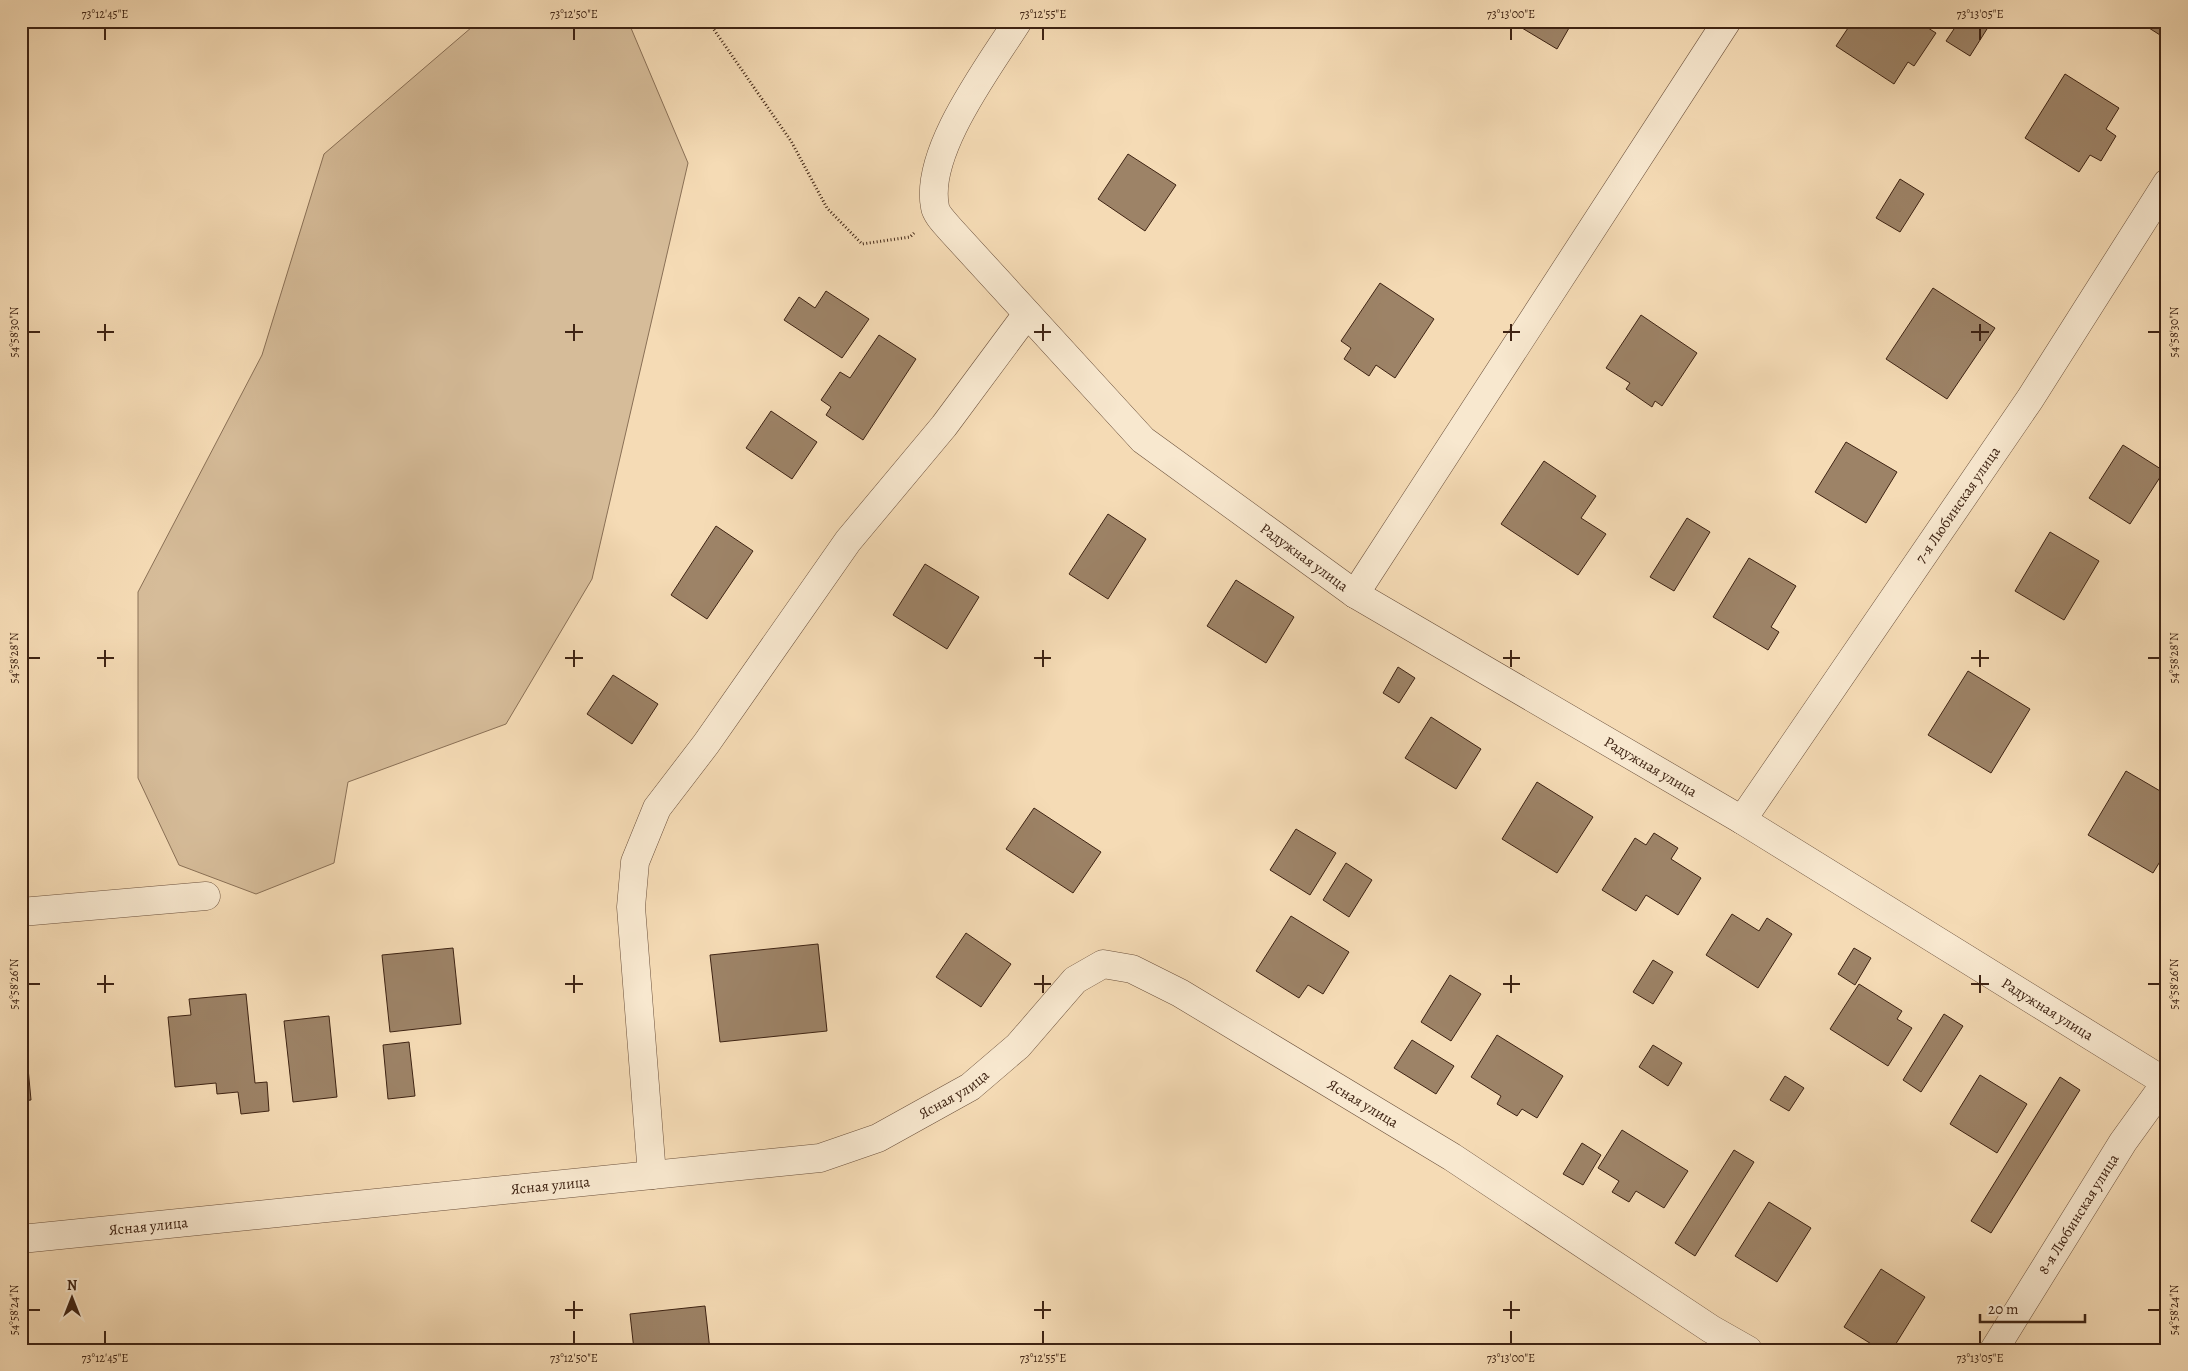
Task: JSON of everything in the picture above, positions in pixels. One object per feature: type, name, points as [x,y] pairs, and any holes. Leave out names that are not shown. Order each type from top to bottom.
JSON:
[{"type":"street","points":[[935,209],[934,186],[940,154],[963,108],[1018,21]]},
{"type":"street","points":[[1355,594],[1727,21]]},
{"type":"street","name":"7-я Любинская улица","points":[[1742,820],[2030,399],[2167,183]]},
{"type":"street","name":"Радужная улица","points":[[935,209],[950,229],[1143,440],[1355,594],[1742,820],[2166,1082]]},
{"type":"street","points":[[652,1175],[631,907],[635,862],[657,808],[706,744],[848,541],[944,426],[1027,314]]},
{"type":"street","points":[[21,912],[206,896]]},
{"type":"street","name":"Ясная улица","points":[[21,1239],[820,1158],[878,1138],[970,1087],[1018,1046],[1075,980],[1103,964],[1132,970],[1180,993],[1452,1157],[1748,1350]]},
{"type":"street","name":"8-я Любинская улица","points":[[1994,1350],[2124,1142],[2166,1082]]},
{"type":"path","points":[[708,21],[791,141],[827,208],[862,244],[910,237],[935,209]]},
{"type":"shaded area","points":[[479,21],[628,21],[688,163],[592,579],[506,724],[348,782],[334,863],[256,894],[179,865],[138,778],[138,592],[262,355],[324,154]]},
{"type":"building","points":[[1520,21],[1573,21],[1557,49],[1517,25]]},
{"type":"building","points":[[1846,21],[1917,21],[1936,33],[1914,66],[1908,62],[1894,84],[1836,46],[1848,28],[1843,25]]},
{"type":"building","points":[[1943,21],[1992,21],[1970,56],[1946,41],[1954,29]]},
{"type":"building","points":[[2138,21],[2167,21],[2167,25],[2160,35]]},
{"type":"building","points":[[2065,74],[2119,108],[2106,129],[2116,136],[2101,161],[2090,155],[2079,172],[2025,138]]},
{"type":"building","points":[[1128,154],[1176,185],[1145,231],[1098,199]]},
{"type":"building","points":[[1900,179],[1924,194],[1900,232],[1876,218]]},
{"type":"building","points":[[1380,283],[1434,319],[1395,378],[1376,365],[1369,376],[1344,359],[1351,348],[1341,341]]},
{"type":"building","points":[[1933,288],[1995,328],[1947,399],[1886,359]]},
{"type":"building","points":[[826,291],[869,319],[842,358],[784,320],[799,297],[815,308]]},
{"type":"building","points":[[1641,315],[1697,353],[1662,406],[1655,401],[1652,407],[1626,389],[1630,383],[1606,368]]},
{"type":"building","points":[[879,335],[916,359],[863,440],[826,415],[831,407],[821,400],[840,372],[850,378]]},
{"type":"building","points":[[771,411],[817,442],[792,479],[746,448]]},
{"type":"building","points":[[1846,442],[1897,472],[1866,523],[1815,492]]},
{"type":"building","points":[[2123,445],[2164,471],[2130,524],[2089,498]]},
{"type":"building","points":[[1544,461],[1596,496],[1581,518],[1606,534],[1578,575],[1501,524]]},
{"type":"building","points":[[1108,514],[1146,539],[1108,599],[1069,574]]},
{"type":"building","points":[[1687,518],[1710,532],[1674,591],[1650,577]]},
{"type":"building","points":[[716,526],[753,551],[707,619],[671,595]]},
{"type":"building","points":[[2050,532],[2099,561],[2064,620],[2015,591]]},
{"type":"building","points":[[1749,558],[1796,586],[1771,627],[1779,632],[1768,650],[1713,617]]},
{"type":"building","points":[[925,564],[979,597],[947,649],[893,615]]},
{"type":"building","points":[[1236,580],[1294,617],[1266,663],[1207,626]]},
{"type":"building","points":[[1398,667],[1415,678],[1399,703],[1383,693]]},
{"type":"building","points":[[1968,671],[2030,709],[1991,773],[1928,735]]},
{"type":"building","points":[[613,675],[658,704],[632,744],[587,714]]},
{"type":"building","points":[[1431,717],[1481,749],[1456,789],[1405,758]]},
{"type":"building","points":[[2126,771],[2167,795],[2167,850],[2153,873],[2088,835]]},
{"type":"building","points":[[1537,782],[1593,817],[1557,873],[1502,839]]},
{"type":"building","points":[[1034,808],[1101,852],[1073,893],[1006,849]]},
{"type":"building","points":[[1296,829],[1336,853],[1310,895],[1270,870]]},
{"type":"building","points":[[1654,833],[1678,848],[1671,859],[1701,878],[1678,915],[1646,895],[1636,911],[1602,890],[1635,838],[1646,845]]},
{"type":"building","points":[[1346,863],[1372,880],[1349,917],[1323,900]]},
{"type":"building","points":[[1732,914],[1759,931],[1767,918],[1792,934],[1758,988],[1706,955]]},
{"type":"building","points":[[1291,916],[1349,952],[1323,994],[1308,985],[1299,998],[1256,971]]},
{"type":"building","points":[[966,933],[1011,964],[981,1007],[936,977]]},
{"type":"building","points":[[818,944],[827,1031],[720,1042],[710,955]]},
{"type":"building","points":[[453,948],[461,1024],[390,1032],[382,955]]},
{"type":"building","points":[[1854,948],[1871,958],[1855,985],[1838,974]]},
{"type":"building","points":[[1653,960],[1673,972],[1653,1004],[1633,992]]},
{"type":"building","points":[[1450,975],[1481,994],[1451,1041],[1421,1022]]},
{"type":"building","points":[[1859,984],[1902,1011],[1897,1019],[1912,1028],[1888,1066],[1830,1029]]},
{"type":"building","points":[[246,994],[255,1083],[267,1082],[269,1111],[241,1114],[238,1092],[217,1094],[216,1083],[175,1087],[168,1017],[191,1015],[189,999]]},
{"type":"building","points":[[1944,1014],[1963,1026],[1921,1092],[1903,1080]]},
{"type":"building","points":[[329,1016],[337,1097],[293,1102],[284,1021]]},
{"type":"building","points":[[1497,1035],[1563,1076],[1537,1118],[1522,1109],[1517,1116],[1497,1104],[1501,1096],[1471,1077]]},
{"type":"building","points":[[25,1036],[31,1100],[21,1101],[21,1037]]},
{"type":"building","points":[[1412,1040],[1454,1066],[1436,1094],[1394,1068]]},
{"type":"building","points":[[409,1042],[415,1096],[388,1099],[383,1045]]},
{"type":"building","points":[[1653,1045],[1682,1063],[1668,1086],[1639,1067]]},
{"type":"building","points":[[1980,1075],[2027,1104],[1997,1153],[1950,1124]]},
{"type":"building","points":[[1785,1076],[1804,1088],[1789,1111],[1770,1100]]},
{"type":"building","points":[[2060,1077],[2080,1090],[1991,1233],[1971,1221]]},
{"type":"building","points":[[1622,1130],[1688,1171],[1664,1208],[1636,1191],[1629,1202],[1612,1192],[1619,1181],[1598,1168]]},
{"type":"building","points":[[1582,1143],[1601,1155],[1583,1185],[1563,1174]]},
{"type":"building","points":[[1734,1150],[1754,1162],[1695,1256],[1675,1243]]},
{"type":"building","points":[[1769,1202],[1811,1228],[1777,1282],[1735,1256]]},
{"type":"building","points":[[1881,1269],[1925,1297],[1892,1350],[1881,1350],[1844,1327]]},
{"type":"building","points":[[705,1306],[710,1350],[634,1350],[630,1314]]}]
